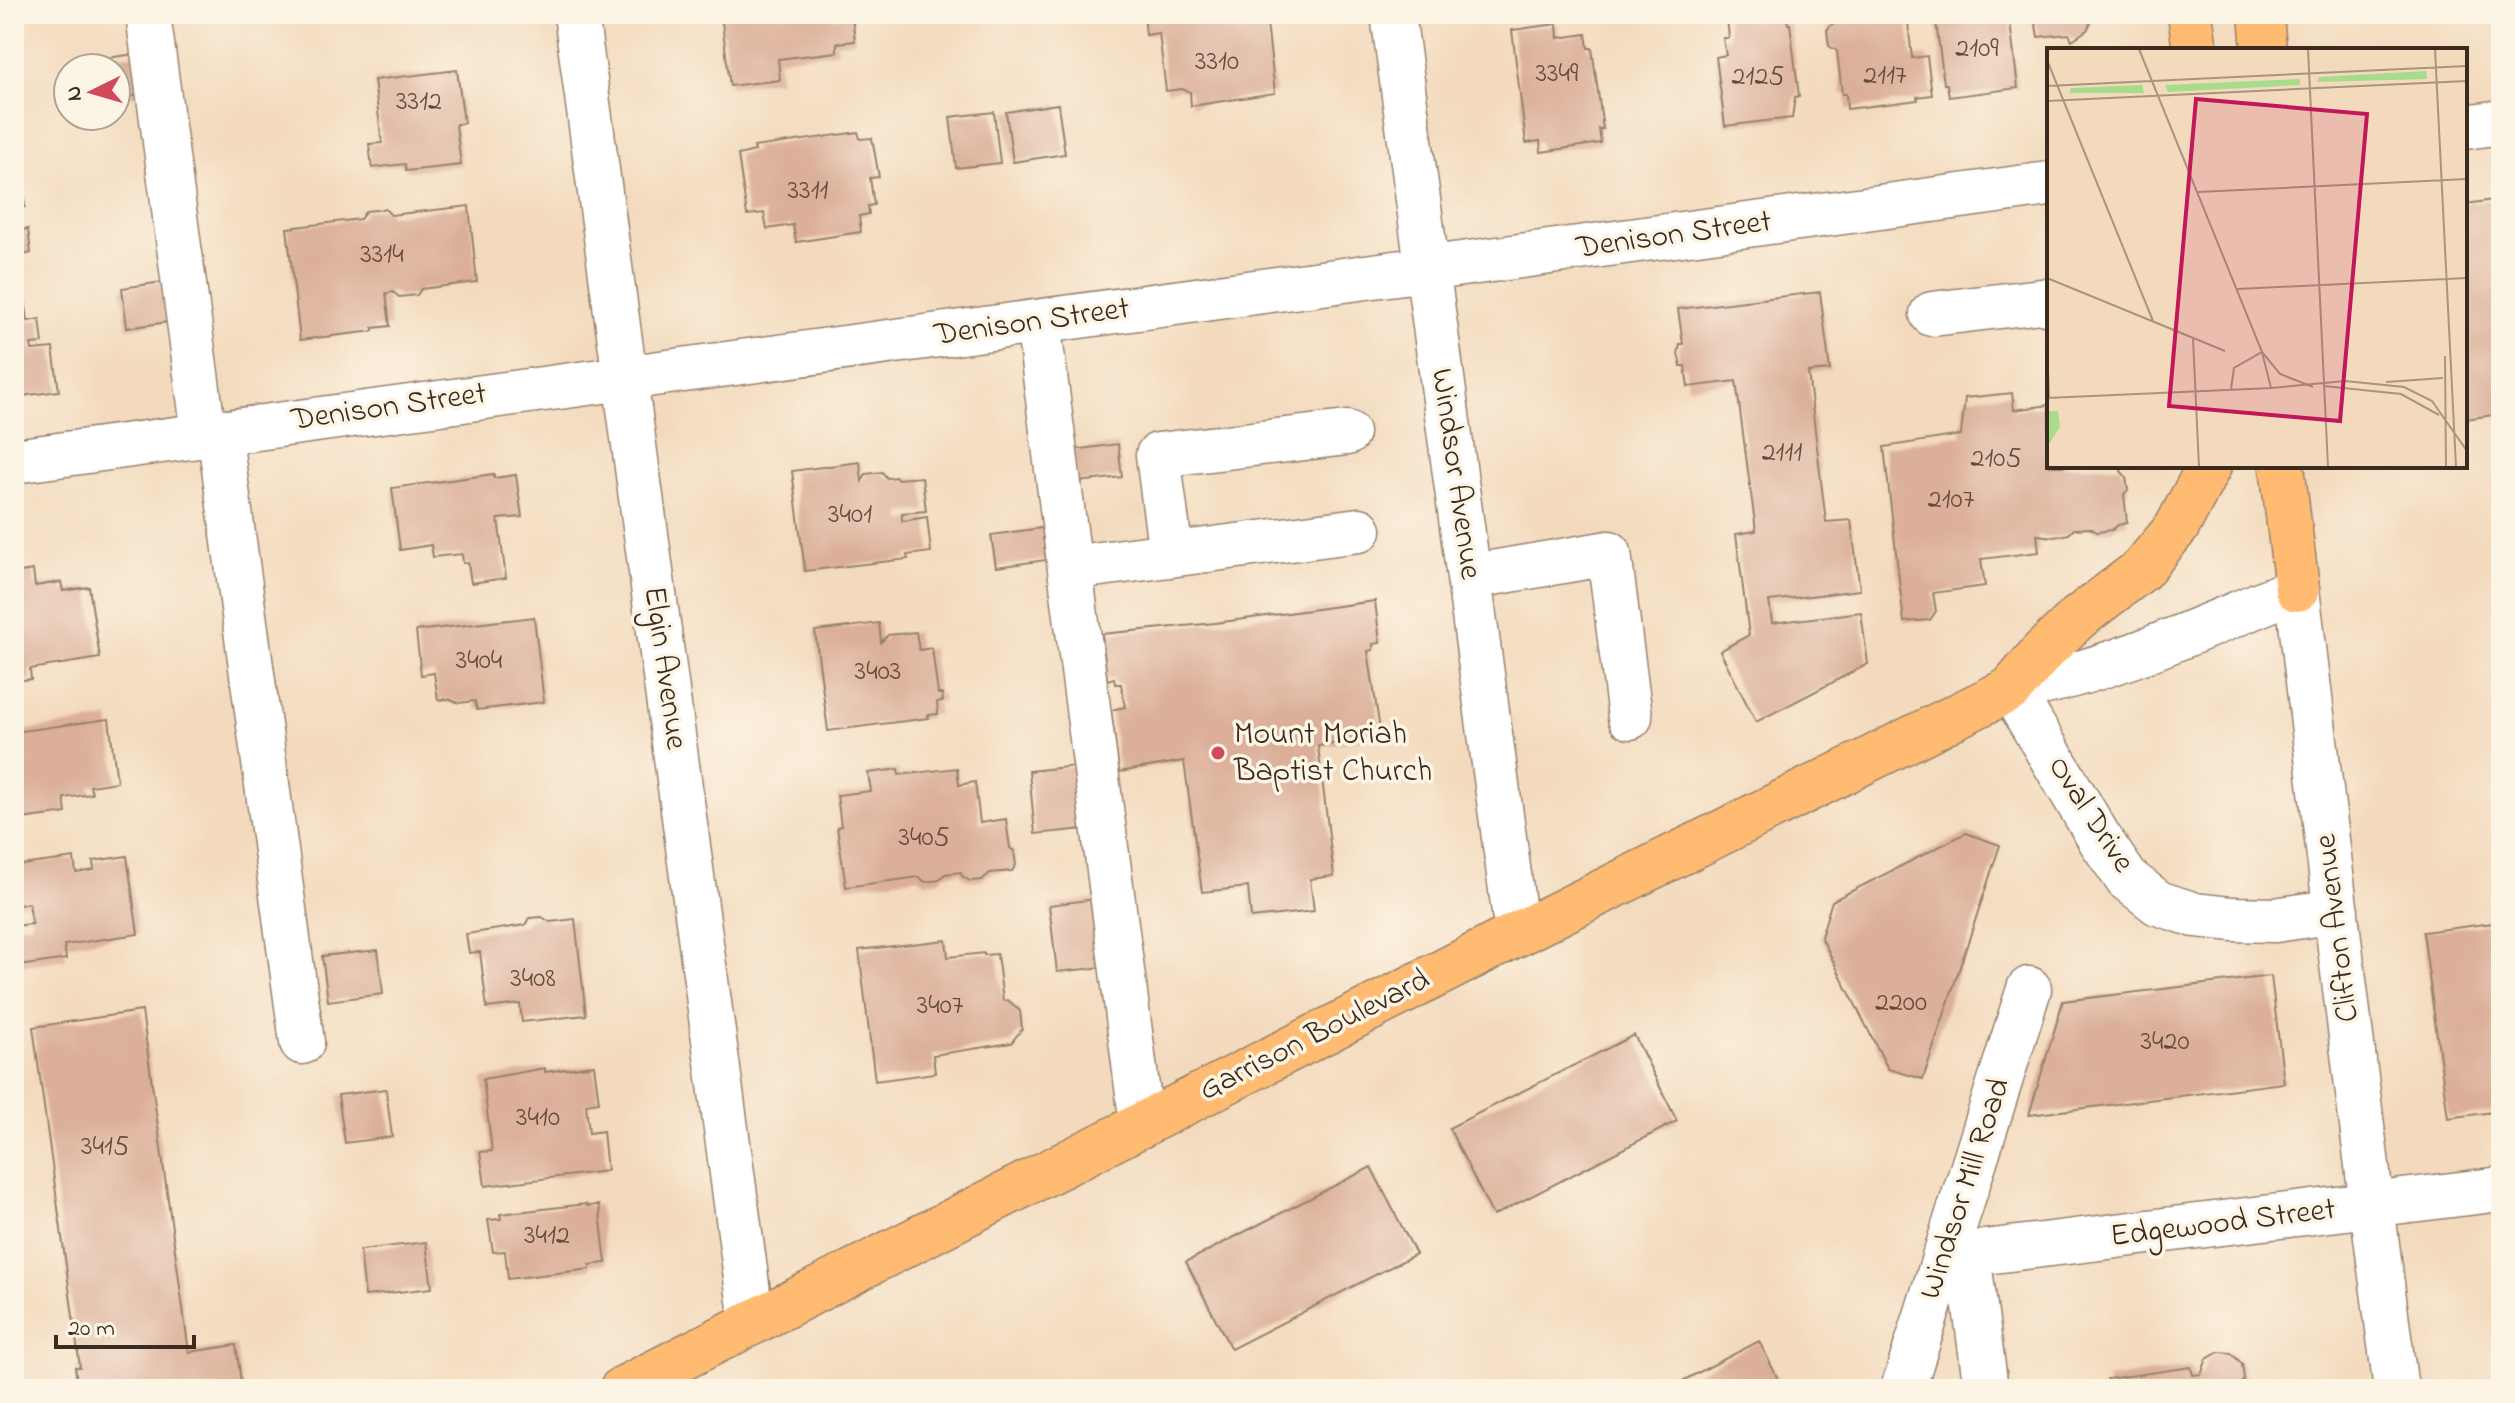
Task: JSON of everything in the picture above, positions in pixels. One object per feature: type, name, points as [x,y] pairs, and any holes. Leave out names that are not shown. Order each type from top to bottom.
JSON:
[{"type":"main road","points":[[2190,14],[2195,48]]},
{"type":"main road","points":[[2261,14],[2264,48]]},
{"type":"main road","name":"Garrison Boulevard","points":[[622,1389],[1517,934],[2011,689],[2069,626],[2141,570],[2177,527],[2208,468]]},
{"type":"main road","name":"Clifton Avenue","points":[[2282,468],[2297,589]]},
{"type":"street","points":[[148,14],[302,1042]]},
{"type":"street","name":"Elgin Avenue","points":[[576,14],[752,1322]]},
{"type":"street","name":"Windsor Avenue","points":[[1393,14],[1517,934]]},
{"type":"street","points":[[2467,127],[2501,122]]},
{"type":"street","name":"Denison Street","points":[[14,461],[2047,184]]},
{"type":"street","points":[[1932,314],[2041,301],[2047,303]]},
{"type":"street","points":[[1038,322],[1142,1125]]},
{"type":"street","points":[[1171,555],[1158,455],[1347,433]]},
{"type":"street","points":[[1070,568],[1359,530]]},
{"type":"street","points":[[1469,577],[1609,553],[1630,717]]},
{"type":"street","name":"Garrison Boulevard","points":[[2011,689],[2053,682],[2097,668],[2297,589]]},
{"type":"street","name":"Clifton Avenue","points":[[2297,589],[2396,1389]]},
{"type":"street","name":"Oval Drive","points":[[2011,689],[2127,879],[2158,903],[2195,915],[2232,919],[2275,920],[2336,911]]},
{"type":"street","name":"Windsor Mill Road","points":[[1903,1389],[1956,1256],[2029,989]]},
{"type":"street","name":"Edgewood Street","points":[[1956,1256],[2501,1189]]},
{"type":"street","points":[[1956,1256],[1986,1389]]},
{"type":"building","points":[[721,14],[852,16],[855,41],[837,43],[837,52],[778,59],[780,80],[730,86]]},
{"type":"building","points":[[1144,14],[1266,14],[1275,93],[1191,106],[1190,92],[1182,89],[1166,91],[1159,33],[1146,35]]},
{"type":"building","points":[[1786,14],[1799,96],[1795,97],[1792,118],[1725,126],[1716,57],[1726,55],[1723,38],[1729,38],[1727,17]]},
{"type":"building","points":[[1834,14],[1907,14],[1912,58],[1927,56],[1932,95],[1917,97],[1918,100],[1847,109],[1837,51],[1829,46],[1827,30],[1835,21]]},
{"type":"building","points":[[1935,14],[2009,14],[2018,88],[1949,97],[1947,84],[1944,84]]},
{"type":"building","points":[[2034,14],[2093,14],[2093,18],[2087,30],[2072,40],[2069,34],[2038,37]]},
{"type":"building","points":[[1557,24],[1558,38],[1586,34],[1588,48],[1592,48],[1603,129],[1599,129],[1601,143],[1541,152],[1540,141],[1526,143],[1512,30]]},
{"type":"building","points":[[132,54],[135,54],[140,95],[132,96]]},
{"type":"building","points":[[457,70],[464,123],[456,124],[461,165],[406,171],[405,164],[372,168],[369,144],[382,143],[374,80]]},
{"type":"building","points":[[1058,104],[1065,154],[1013,162],[1006,112]]},
{"type":"building","points":[[994,112],[1000,163],[956,168],[950,117]]},
{"type":"building","points":[[858,132],[860,139],[872,138],[879,177],[870,178],[874,205],[868,206],[869,214],[859,216],[861,232],[796,242],[793,225],[767,229],[764,213],[747,215],[738,155],[755,151],[754,147]]},
{"type":"building","points":[[21,183],[25,207],[14,209],[14,184]]},
{"type":"building","points":[[2501,199],[2501,414],[2467,419],[2467,204]]},
{"type":"building","points":[[469,206],[477,282],[421,289],[417,295],[399,297],[393,292],[386,293],[390,326],[300,340],[287,228],[360,219],[366,211],[385,209],[391,215]]},
{"type":"building","points":[[28,229],[31,253],[19,256],[28,321],[40,319],[43,343],[31,344],[32,350],[53,348],[59,391],[14,397],[14,231]]},
{"type":"building","points":[[163,282],[168,322],[127,328],[122,288]]},
{"type":"building","points":[[1820,292],[1830,370],[1808,372],[1826,522],[1851,520],[1860,590],[1769,601],[1772,623],[1861,612],[1868,664],[1756,722],[1720,651],[1749,635],[1736,534],[1756,531],[1736,381],[1688,387],[1685,366],[1681,366],[1678,354],[1680,344],[1683,344],[1678,309]]},
{"type":"building","points":[[2012,393],[2014,410],[2047,405],[2047,468],[2120,468],[2128,490],[2124,494],[2127,523],[2097,532],[2090,528],[2074,529],[2069,534],[2054,537],[2037,535],[2039,552],[1981,559],[1985,586],[1933,593],[1936,611],[1930,620],[1904,622],[1884,447],[1961,435],[1965,398]]},
{"type":"building","points":[[1118,444],[1122,477],[1078,482],[1073,450]]},
{"type":"building","points":[[860,462],[862,481],[866,474],[882,472],[887,478],[922,477],[926,511],[902,513],[902,521],[927,517],[931,552],[907,555],[908,559],[805,571],[792,471]]},
{"type":"building","points":[[494,474],[494,478],[516,475],[522,517],[498,519],[506,578],[471,583],[468,563],[463,563],[462,554],[433,557],[431,545],[400,550],[392,488]]},
{"type":"building","points":[[1042,528],[1046,560],[996,567],[991,535]]},
{"type":"building","points":[[33,570],[35,586],[61,582],[63,591],[89,587],[100,658],[30,669],[31,679],[14,681],[14,573]]},
{"type":"building","name":"Mount Moriah Baptist Church","points":[[1375,601],[1380,643],[1373,644],[1373,650],[1368,651],[1381,737],[1318,746],[1334,876],[1310,879],[1314,911],[1251,918],[1248,887],[1202,892],[1184,761],[1119,772],[1111,710],[1125,707],[1121,684],[1115,684],[1114,678],[1107,680],[1102,634],[1215,623]]},
{"type":"building","points":[[534,617],[544,702],[477,710],[475,701],[459,703],[450,699],[438,700],[434,673],[421,675],[416,631]]},
{"type":"building","points":[[879,623],[881,642],[888,635],[916,632],[919,650],[932,648],[938,694],[942,694],[943,701],[937,702],[938,714],[928,715],[929,718],[828,731],[815,631]]},
{"type":"building","points":[[109,719],[117,782],[90,786],[92,794],[64,798],[66,813],[14,820],[14,732]]},
{"type":"building","points":[[1077,766],[1084,829],[1035,834],[1029,771]]},
{"type":"building","points":[[957,768],[959,785],[975,782],[980,823],[1006,819],[1016,865],[1012,871],[990,873],[982,880],[970,881],[961,872],[925,882],[919,877],[846,887],[837,827],[841,826],[837,795],[871,791],[868,773],[898,769],[899,775]]},
{"type":"building","points":[[1966,833],[2000,845],[1923,1079],[1888,1069],[1821,937],[1832,901]]},
{"type":"building","points":[[127,856],[138,934],[64,945],[66,959],[19,966],[14,926],[32,924],[29,903],[14,906],[14,866],[74,858],[76,873],[94,870],[93,861]]},
{"type":"building","points":[[1095,899],[1104,967],[1057,972],[1049,905]]},
{"type":"building","points":[[542,917],[550,922],[575,919],[586,1015],[522,1022],[520,1004],[487,1008],[480,952],[469,953],[466,934],[525,925],[529,918]]},
{"type":"building","points":[[2501,922],[2501,1111],[2448,1118],[2423,932]]},
{"type":"building","points":[[946,940],[948,957],[997,954],[1003,1001],[1008,1000],[1020,1011],[1022,1029],[1011,1043],[933,1055],[935,1073],[875,1081],[859,950]]},
{"type":"building","points":[[378,950],[383,994],[328,1001],[322,956]]},
{"type":"building","points":[[2271,976],[2284,1083],[2029,1115],[2063,1001]]},
{"type":"building","points":[[142,1011],[189,1352],[236,1345],[242,1389],[78,1389],[75,1367],[80,1367],[33,1027]]},
{"type":"building","points":[[1634,1035],[1677,1121],[1493,1216],[1449,1128]]},
{"type":"building","points":[[594,1065],[599,1102],[586,1104],[589,1133],[603,1131],[607,1171],[485,1186],[480,1152],[492,1151],[483,1079],[545,1068],[545,1072]]},
{"type":"building","points":[[386,1089],[392,1137],[345,1143],[338,1095]]},
{"type":"building","points":[[1371,1167],[1416,1254],[1231,1349],[1186,1262]]},
{"type":"building","points":[[599,1205],[606,1263],[590,1265],[590,1269],[508,1279],[505,1251],[493,1252],[488,1220],[501,1219],[500,1214]]},
{"type":"building","points":[[426,1242],[432,1288],[365,1296],[360,1250]]},
{"type":"building","points":[[2501,1317],[2501,1359],[2499,1359],[2494,1318]]},
{"type":"building","points":[[1759,1341],[1783,1389],[1667,1389]]},
{"type":"building","points":[[2219,1352],[2231,1353],[2242,1364],[2244,1379],[2239,1389],[2108,1389],[2107,1379],[2191,1367],[2193,1375],[2201,1374],[2207,1359]]},
{"type":"place","name":"Mount Moriah Baptist Church","points":[[1218,753]]}]
